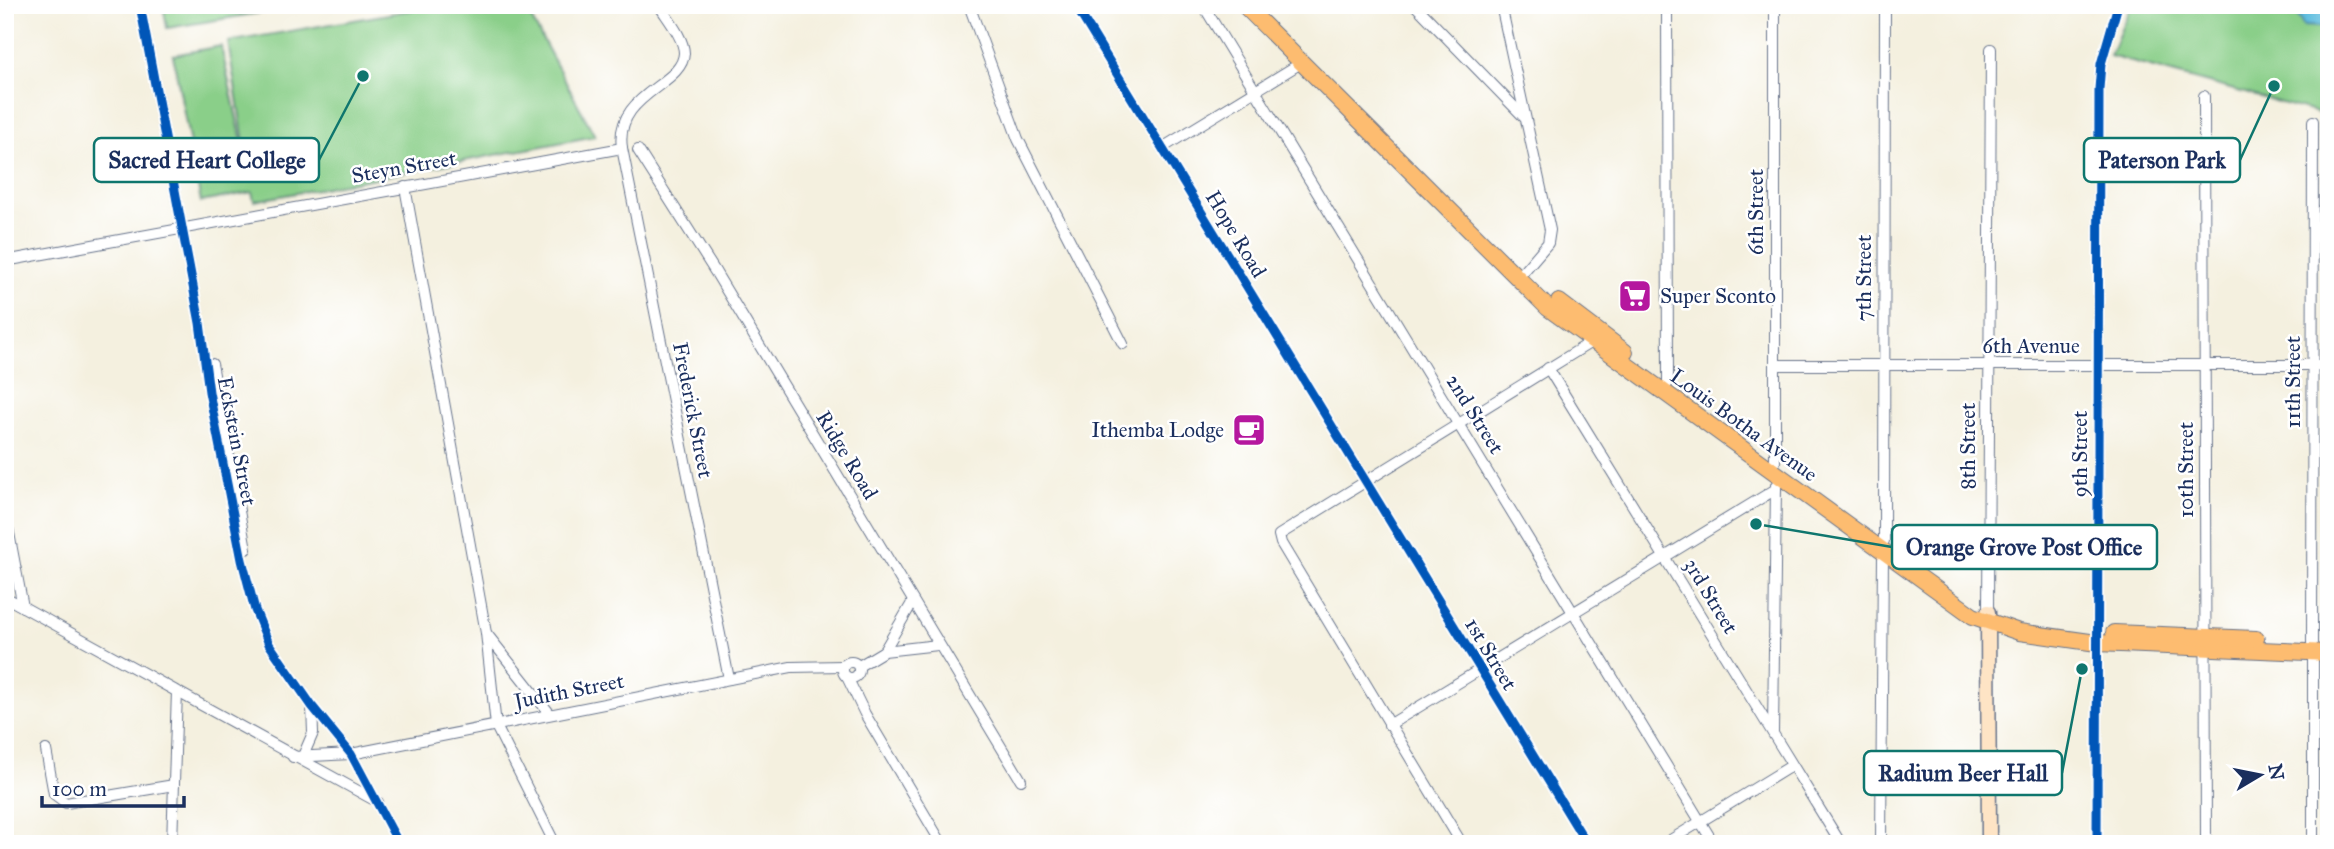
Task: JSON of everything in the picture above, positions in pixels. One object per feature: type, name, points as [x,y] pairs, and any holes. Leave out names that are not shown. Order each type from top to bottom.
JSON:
[{"type":"main road","name":"Louis Botha Avenue","points":[[1244,5],[1537,297],[1776,475],[1964,599],[1988,618],[2097,638],[2321,648]]},
{"type":"main road","name":"Louis Botha Avenue","points":[[1258,5],[1558,302],[1668,383],[1776,475]]},
{"type":"main road","name":"8th Street","points":[[1988,618],[1990,844]]},
{"type":"street","name":"Eckstein Street","points":[[140,5],[200,323],[209,351],[228,449],[256,610],[269,644],[312,706],[351,754],[399,844]]},
{"type":"street","points":[[622,148],[623,126],[636,104],[677,68],[684,57],[683,46],[659,5]]},
{"type":"street","points":[[969,5],[1017,139],[1124,344]]},
{"type":"street","name":"Hope Road","points":[[1075,5],[1366,481]]},
{"type":"street","name":"2nd Street","points":[[1203,5],[1714,844]]},
{"type":"street","points":[[1415,5],[1525,118]]},
{"type":"street","points":[[1500,5],[1550,235],[1548,243],[1524,271]]},
{"type":"street","points":[[1667,5],[1668,383]]},
{"type":"street","name":"6th Street","points":[[1773,733],[1776,475],[1775,5]]},
{"type":"street","name":"9th Street","points":[[2097,844],[2101,64],[2118,5]]},
{"type":"street","name":"7th Street","points":[[1881,844],[1885,10]]},
{"type":"street","name":"8th Street","points":[[1988,618],[1991,49]]},
{"type":"street","points":[[1162,148],[1301,63]]},
{"type":"street","name":"10th Street","points":[[2204,96],[2206,844]]},
{"type":"street","name":"11th Street","points":[[2313,121],[2312,365],[2321,648],[2313,844]]},
{"type":"street","name":"Steyn Street","points":[[5,261],[622,148]]},
{"type":"street","name":"Frederick Street","points":[[622,148],[729,679]]},
{"type":"street","name":"Ridge Road","points":[[638,150],[716,273],[912,604],[1021,780]]},
{"type":"street","points":[[405,187],[486,633],[496,726],[555,844]]},
{"type":"street","points":[[1462,844],[1279,539],[1284,529],[1593,341]]},
{"type":"street","name":"6th Avenue","points":[[1775,365],[2329,365]]},
{"type":"street","name":"3rd Street","points":[[1548,368],[1841,844]]},
{"type":"street","points":[[1389,725],[1665,556],[1776,475]]},
{"type":"street","name":"1st Street","points":[[1366,481],[1587,844]]},
{"type":"street","points":[[5,512],[23,607]]},
{"type":"street","points":[[5,597],[378,802]]},
{"type":"street","points":[[884,651],[912,604]]},
{"type":"street","points":[[486,633],[550,714]]},
{"type":"street","points":[[848,677],[855,677],[859,666],[884,651],[938,645]]},
{"type":"street","name":"Judith Street","points":[[298,756],[351,754],[797,666],[843,666],[853,661],[859,666]]},
{"type":"street","points":[[843,666],[865,714],[943,844]]},
{"type":"street","points":[[172,844],[177,691]]},
{"type":"street","points":[[298,756],[313,733],[312,706]]},
{"type":"street","points":[[46,750],[54,794],[66,803],[174,785]]},
{"type":"street","points":[[1664,844],[1791,766]]},
{"type":"green space","points":[[163,5],[265,5],[266,12],[167,28]]},
{"type":"green space","points":[[440,5],[524,5],[595,136],[254,201],[252,192],[201,202],[173,55],[221,46],[249,173],[228,42]]},
{"type":"green space","points":[[2131,5],[2329,5],[2329,116],[2110,56]]},
{"type":"water","points":[[2325,5],[2328,20],[2324,27],[2303,26],[2300,19],[2286,6]]},
{"type":"waterway","points":[[2325,24],[2329,27]]},
{"type":"cycle path","points":[[140,5],[200,323],[209,392],[242,560],[255,610],[269,644],[312,706],[351,754],[399,844]]},
{"type":"cycle path","points":[[1075,5],[1587,844]]},
{"type":"cycle path","points":[[2097,844],[2099,89],[2101,64],[2118,5]]},
{"type":"place","name":"Sacred Heart College","points":[[363,76]]},
{"type":"place","name":"Paterson Park","points":[[2274,86]]},
{"type":"place","name":"Super Sconto","points":[[1635,296]]},
{"type":"place","name":"Ithemba Lodge","points":[[1249,430]]},
{"type":"place","name":"Orange Grove Post Office","points":[[1756,524]]},
{"type":"place","name":"Radium Beer Hall","points":[[2082,669]]}]
